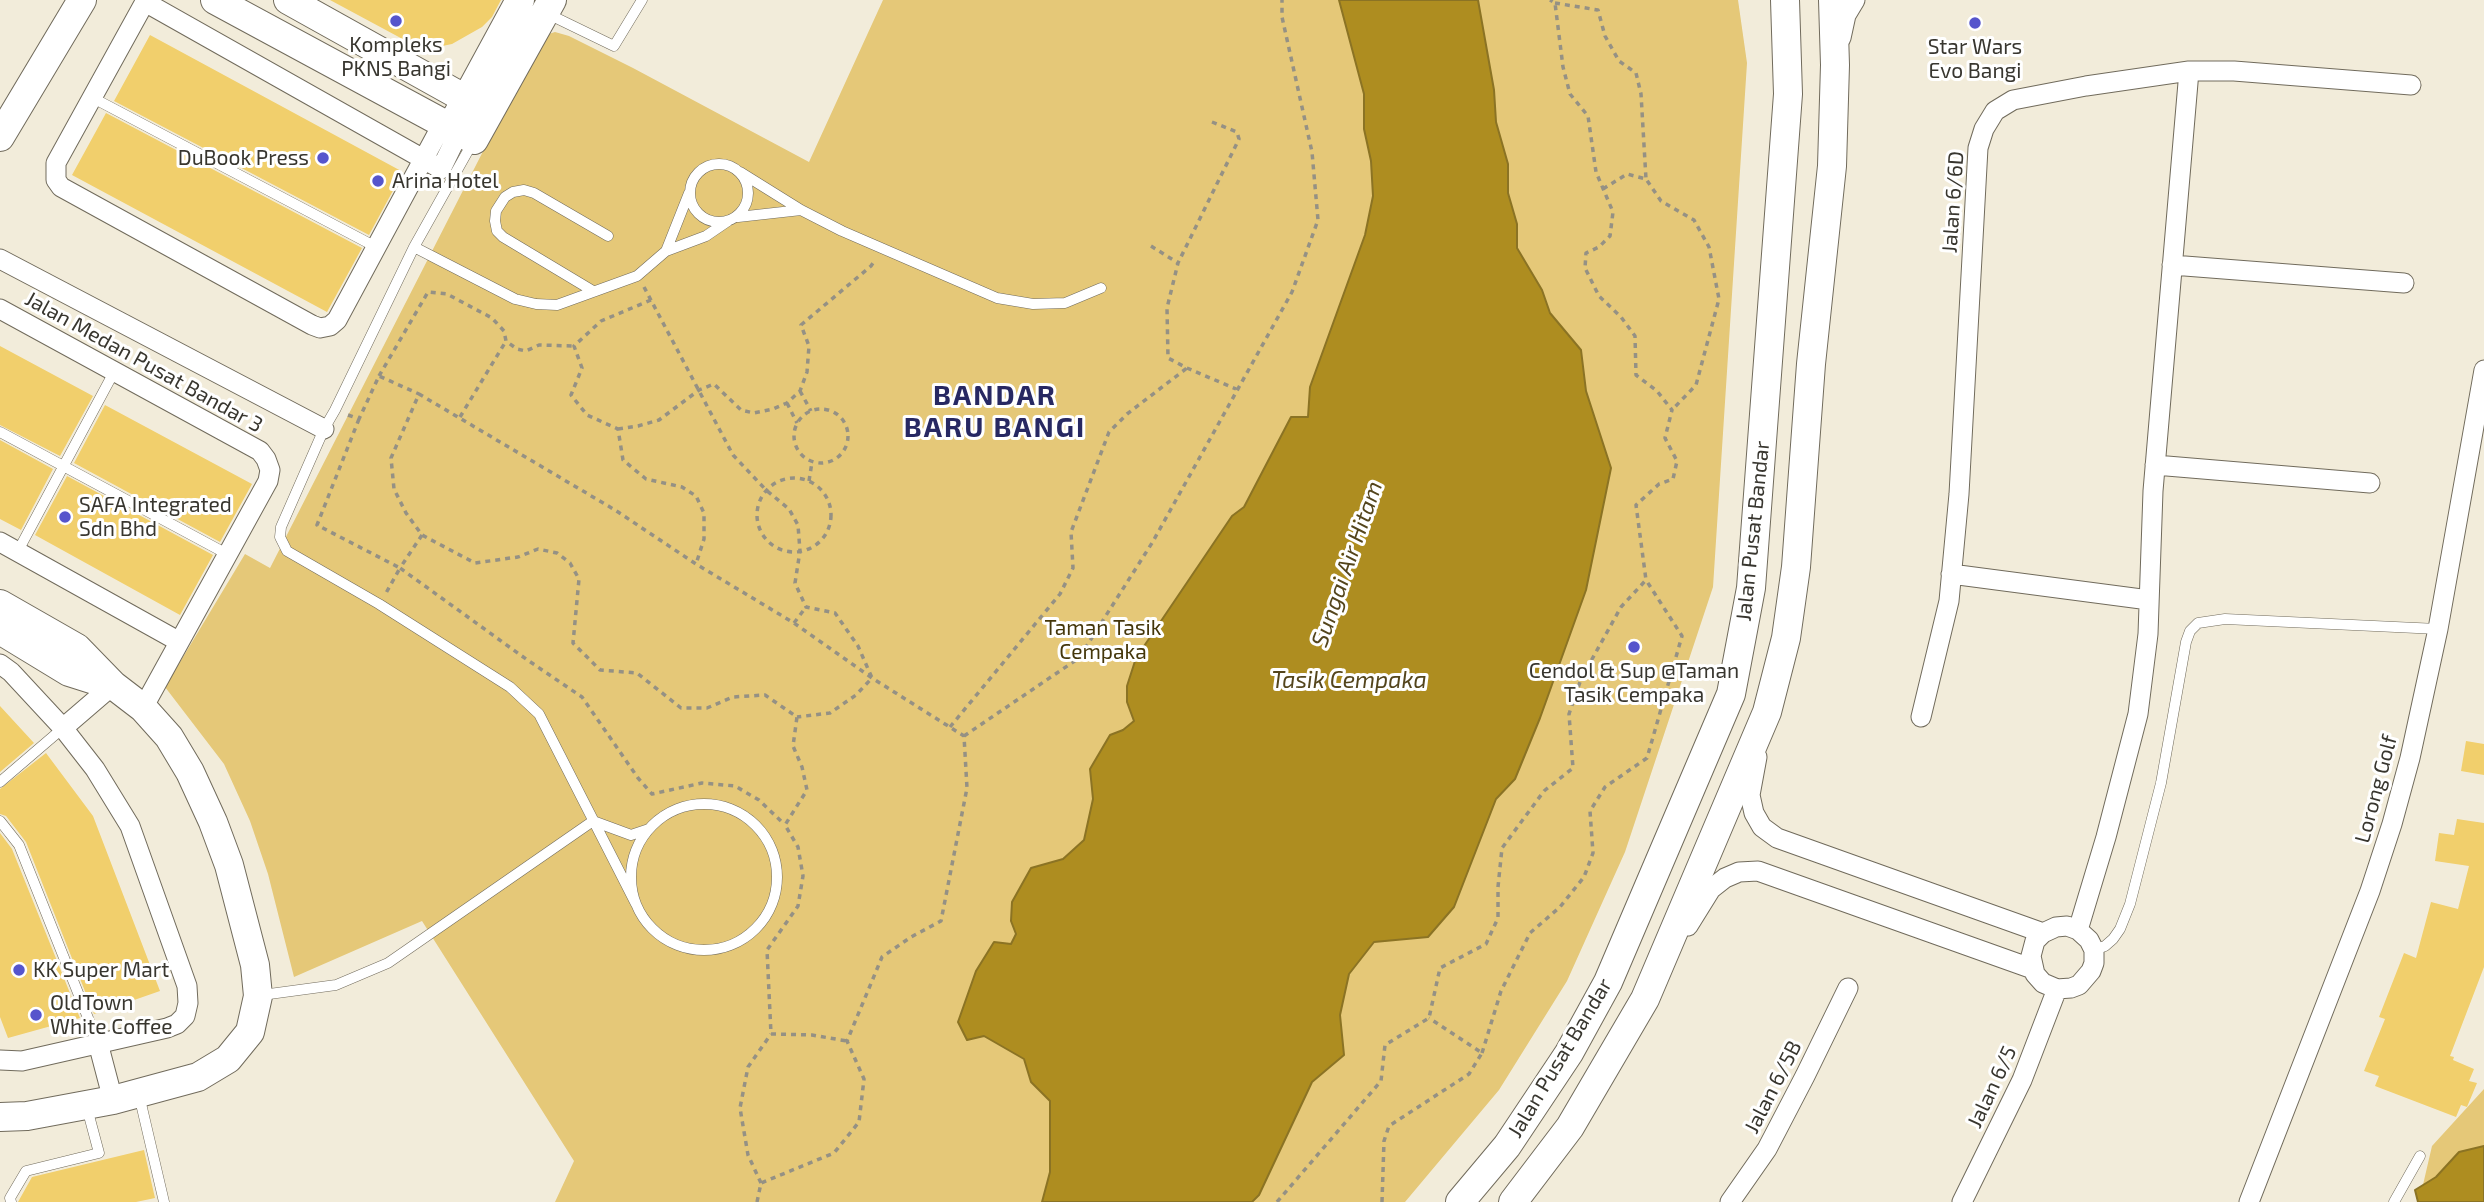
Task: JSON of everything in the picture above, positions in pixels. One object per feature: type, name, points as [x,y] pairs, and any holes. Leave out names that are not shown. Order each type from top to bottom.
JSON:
[{"type":"main road","points":[[0,137],[82,0]]},
{"type":"main road","points":[[215,0],[457,131],[478,106],[534,3]]},
{"type":"main road","points":[[288,0],[478,106]]},
{"type":"main road","name":"Jalan Pusat Bandar","points":[[1460,1202],[1507,1146],[1569,1053],[1608,982],[1731,694],[1751,588],[1788,94],[1785,0]]},
{"type":"main road","name":"Jalan Pusat Bandar","points":[[1513,1202],[1570,1127],[1645,999],[1767,712],[1786,638],[1796,567],[1811,364],[1832,166],[1835,65],[1833,0]]},
{"type":"main road","points":[[0,604],[77,648],[113,685],[143,708],[176,749],[213,822],[244,916],[256,965],[258,996],[250,1032],[228,1059],[198,1077],[113,1099],[13,1117],[0,1137]]},
{"type":"main road","points":[[0,630],[69,672],[113,685]]},
{"type":"street","name":"Jalan Pusat Bandar","points":[[1835,65],[1846,15],[1855,0]]},
{"type":"street","points":[[423,160],[337,320],[330,326],[320,328],[61,187],[56,180],[56,163],[146,1],[441,169],[457,131]]},
{"type":"street","points":[[2078,930],[2138,715],[2148,634],[2155,465],[2189,71]]},
{"type":"street","name":"Jalan 6/6D","points":[[1921,718],[1949,601],[1959,494],[1978,148],[1984,129],[1995,111],[2014,100],[2189,71],[2234,71],[2411,85]]},
{"type":"street","points":[[0,259],[324,429]]},
{"type":"street","points":[[2172,265],[2404,283]]},
{"type":"street","name":"Jalan Medan Pusat Bandar 3","points":[[0,309],[260,451],[270,470],[268,481],[143,708]]},
{"type":"street","name":"Lorong Golf","points":[[2249,1202],[2370,891],[2410,758],[2438,629],[2484,370]]},
{"type":"street","points":[[2155,465],[2370,483]]},
{"type":"street","points":[[0,542],[178,641]]},
{"type":"street","points":[[1951,574],[2149,600]]},
{"type":"street","points":[[0,664],[11,672],[63,728],[94,769],[130,826],[187,986],[188,1003],[186,1016],[177,1024],[22,1061],[0,1060]]},
{"type":"street","points":[[63,728],[113,685]]},
{"type":"street","points":[[1767,712],[1750,795],[1754,813],[1762,827],[1777,838],[2043,933]]},
{"type":"street","points":[[1645,999],[1711,889],[1725,877],[1739,872],[1758,871],[2033,969]]},
{"type":"street","points":[[2067,926],[2078,930],[2090,940],[2094,950],[2094,963],[2086,979],[2071,988],[2057,989],[2043,983],[2033,969],[2031,956],[2035,941],[2043,933],[2056,927],[2067,926]]},
{"type":"street","name":"Jalan 6/5B","points":[[1730,1202],[1767,1149],[1848,988]]},
{"type":"street","name":"Jalan 6/5","points":[[1962,1202],[2022,1080],[2057,989]]},
{"type":"street","points":[[98,1044],[113,1099]]},
{"type":"lane","points":[[534,3],[614,46],[642,0]]},
{"type":"lane","points":[[93,98],[376,247]]},
{"type":"lane","points":[[457,131],[414,247],[324,429],[281,527],[280,537],[287,551],[379,604],[510,687],[539,714],[636,904],[648,924],[666,939],[688,948],[713,949],[737,942],[758,927],[772,906],[778,881],[775,856],[763,833],[745,816],[724,806],[701,804],[678,808],[658,820],[642,837],[633,859],[631,881],[636,904]]},
{"type":"lane","points":[[666,251],[697,174],[704,168],[722,164],[740,172],[801,210],[882,249],[997,298],[1033,304],[1065,303],[1101,288]]},
{"type":"lane","points":[[414,247],[514,299],[557,305],[637,276],[666,251],[706,236],[733,219],[748,200],[746,180],[740,172]]},
{"type":"lane","points":[[593,291],[503,237],[497,231],[496,211],[505,197],[524,190],[534,193],[608,236]]},
{"type":"lane","points":[[689,191],[690,201],[701,216],[709,221],[801,210]]},
{"type":"lane","points":[[18,551],[114,372]]},
{"type":"lane","points":[[0,432],[227,554]]},
{"type":"lane","points":[[2094,950],[2113,939],[2130,904],[2161,783],[2186,642],[2190,631],[2198,623],[2225,619],[2438,629]]},
{"type":"lane","points":[[0,782],[63,728]]},
{"type":"lane","points":[[0,821],[19,845],[98,1044]]},
{"type":"lane","points":[[593,821],[631,835],[651,828]]},
{"type":"lane","points":[[258,996],[336,985],[388,963],[593,821]]},
{"type":"lane","points":[[11,1202],[10,1198],[26,1171],[99,1153],[113,1099]]},
{"type":"lane","points":[[113,1099],[164,1202]]},
{"type":"lane","points":[[2394,1202],[2420,1156]]},
{"type":"path","points":[[964,736],[1079,658],[1152,542],[1292,292],[1318,220],[1312,152],[1282,17],[1282,0]]},
{"type":"path","points":[[1382,1202],[1384,1141],[1390,1126],[1469,1074],[1482,1053],[1501,991],[1530,933],[1560,907],[1584,877],[1593,853],[1590,811],[1605,787],[1647,758],[1682,636],[1646,580],[1636,505],[1659,484],[1673,479],[1677,461],[1665,438],[1672,410],[1696,384],[1719,299],[1709,247],[1694,220],[1661,201],[1646,179],[1641,94],[1636,73],[1619,61],[1605,36],[1598,10],[1553,1],[1570,94],[1588,116],[1597,172],[1613,212],[1610,236],[1600,247],[1586,253],[1586,268],[1600,296],[1635,336],[1636,375],[1657,391],[1672,410]]},
{"type":"path","points":[[1212,121],[1237,132],[1240,139],[1178,263],[1167,308],[1168,358],[1237,389]]},
{"type":"path","points":[[1603,189],[1627,174],[1646,179]]},
{"type":"path","points":[[1151,246],[1178,263]]},
{"type":"path","points":[[574,346],[582,368],[571,395],[587,415],[618,429],[659,420],[699,390],[714,384],[741,410],[754,413],[773,409],[787,403],[800,391],[807,372],[809,346],[801,325],[871,266],[882,249]]},
{"type":"path","points":[[637,276],[733,455],[766,491],[789,509],[797,525],[800,551],[794,583],[806,607]]},
{"type":"path","points":[[460,418],[506,341],[504,331],[492,317],[447,294],[428,292],[379,376],[317,525],[400,568],[582,697],[652,794],[702,783],[735,786],[759,800],[785,825],[797,847],[803,876],[797,906],[767,950],[771,1034],[748,1067],[740,1108],[748,1155],[761,1183],[757,1202]]},
{"type":"path","points":[[506,341],[517,349],[526,351],[539,345],[574,346],[601,321],[651,300]]},
{"type":"path","points":[[950,727],[1060,594],[1073,568],[1071,532],[1109,432],[1127,414],[1187,368]]},
{"type":"path","points":[[379,376],[419,394],[615,510],[696,564],[794,623],[872,678],[964,736]]},
{"type":"path","points":[[800,391],[811,411]]},
{"type":"path","points":[[419,394],[391,458],[394,489],[406,513],[422,535],[475,563],[518,557],[538,549],[557,553],[570,563],[579,579],[573,643],[600,670],[637,673],[681,708],[707,708],[733,697],[765,695],[797,717],[830,713],[856,695],[872,678]]},
{"type":"path","points":[[787,403],[797,423]]},
{"type":"path","points":[[335,410],[359,419]]},
{"type":"path","points":[[830,410],[838,415],[848,431],[845,449],[831,461],[812,462],[804,457],[794,441],[797,423],[811,411],[830,410]]},
{"type":"path","points":[[618,429],[623,460],[646,479],[682,487],[696,496],[704,513],[704,539],[696,564]]},
{"type":"path","points":[[808,481],[812,462]]},
{"type":"path","points":[[786,479],[808,481],[819,487],[826,496],[831,519],[828,531],[821,541],[800,551],[778,548],[761,533],[757,511],[766,491],[786,479]]},
{"type":"path","points":[[379,604],[422,535]]},
{"type":"path","points":[[1277,1202],[1381,1081],[1385,1045],[1429,1018],[1440,968],[1486,944],[1498,918],[1502,848],[1544,791],[1573,768],[1569,713],[1581,679],[1621,607],[1646,580]]},
{"type":"path","points":[[806,607],[835,613],[858,646],[872,678]]},
{"type":"path","points":[[794,623],[806,607]]},
{"type":"path","points":[[785,825],[807,790],[802,767],[793,746],[797,717]]},
{"type":"path","points":[[761,1183],[834,1153],[859,1122],[864,1079],[847,1041],[882,957],[941,921],[967,788],[964,736]]},
{"type":"path","points":[[1429,1018],[1482,1053]]},
{"type":"path","points":[[771,1034],[813,1035],[847,1041]]},
{"type":"green space","name":"Taman Tasik Cempaka","points":[[883,0],[1738,0],[1747,63],[1713,587],[1625,852],[1567,981],[1499,1090],[1405,1202],[555,1202],[574,1161],[422,921],[294,977],[268,874],[250,821],[224,764],[165,687],[245,554],[270,568],[542,36],[555,32],[569,36],[809,162]]},
{"type":"green space","points":[[2484,1089],[2484,1202],[2419,1202],[2432,1146]]},
{"type":"water","name":"Tasik Cempaka","points":[[1339,0],[1478,0],[1494,90],[1496,122],[1508,164],[1508,193],[1517,224],[1517,248],[1542,290],[1550,313],[1581,350],[1586,391],[1611,468],[1586,590],[1515,779],[1496,799],[1454,907],[1428,937],[1374,942],[1349,974],[1340,1015],[1344,1055],[1312,1082],[1259,1195],[1252,1202],[1042,1202],[1050,1172],[1050,1101],[1031,1082],[1024,1059],[984,1036],[967,1040],[958,1022],[976,971],[994,942],[1011,944],[1016,934],[1011,921],[1012,902],[1031,868],[1063,859],[1084,840],[1093,799],[1090,769],[1110,735],[1123,730],[1134,721],[1127,702],[1127,686],[1136,658],[1232,516],[1244,507],[1291,417],[1308,417],[1310,387],[1365,235],[1373,196],[1371,161],[1364,129],[1364,94]]},
{"type":"water","points":[[2484,1146],[2484,1202],[2418,1202],[2415,1190],[2436,1177],[2459,1152]]},
{"type":"building","points":[[330,0],[501,0],[492,17],[482,27],[452,44],[423,50]]},
{"type":"building","points":[[150,35],[403,172],[369,235],[114,101]]},
{"type":"building","points":[[106,113],[362,248],[327,312],[72,175]]},
{"type":"building","points":[[0,346],[93,396],[60,456],[0,425]]},
{"type":"building","points":[[105,405],[252,484],[220,542],[74,463]]},
{"type":"building","points":[[0,440],[53,469],[21,530],[0,519]]},
{"type":"building","points":[[67,476],[213,555],[180,615],[35,535]]},
{"type":"building","points":[[0,706],[34,743],[0,772]]},
{"type":"building","points":[[2466,741],[2484,744],[2484,775],[2461,771]]},
{"type":"building","points":[[46,753],[93,816],[160,991],[94,1014],[26,842],[6,816],[0,814],[0,789]]},
{"type":"building","points":[[2457,819],[2484,823],[2484,967],[2450,1056],[2474,1069],[2469,1081],[2477,1083],[2467,1107],[2461,1105],[2456,1117],[2375,1086],[2379,1076],[2364,1071],[2385,1019],[2379,1017],[2404,953],[2416,958],[2431,902],[2458,909],[2469,866],[2435,861],[2439,833],[2454,835]]},
{"type":"building","points":[[0,833],[12,849],[80,1018],[8,1038],[0,1017]]},
{"type":"building","points":[[144,1150],[155,1198],[136,1202],[18,1202],[32,1177]]},
{"type":"place","name":"Kompleks PKNS Bangi","points":[[396,21]]},
{"type":"place","name":"Star Wars Evo Bangi","points":[[1975,23]]},
{"type":"place","name":"DuBook Press","points":[[323,158]]},
{"type":"place","name":"Arina Hotel","points":[[378,181]]},
{"type":"place","name":"SAFA Integrated Sdn Bhd","points":[[65,517]]},
{"type":"place","name":"Cendol & Sup @Taman Tasik Cempaka","points":[[1634,647]]},
{"type":"place","name":"KK Super Mart","points":[[19,970]]},
{"type":"place","name":"OldTown White Coffee","points":[[36,1015]]},
{"type":"district","name":"BANDAR BARU BANGI","points":[[995,412]]},
{"type":"water label","name":"Sungai Air Hitam","points":[[1347,564]]}]
